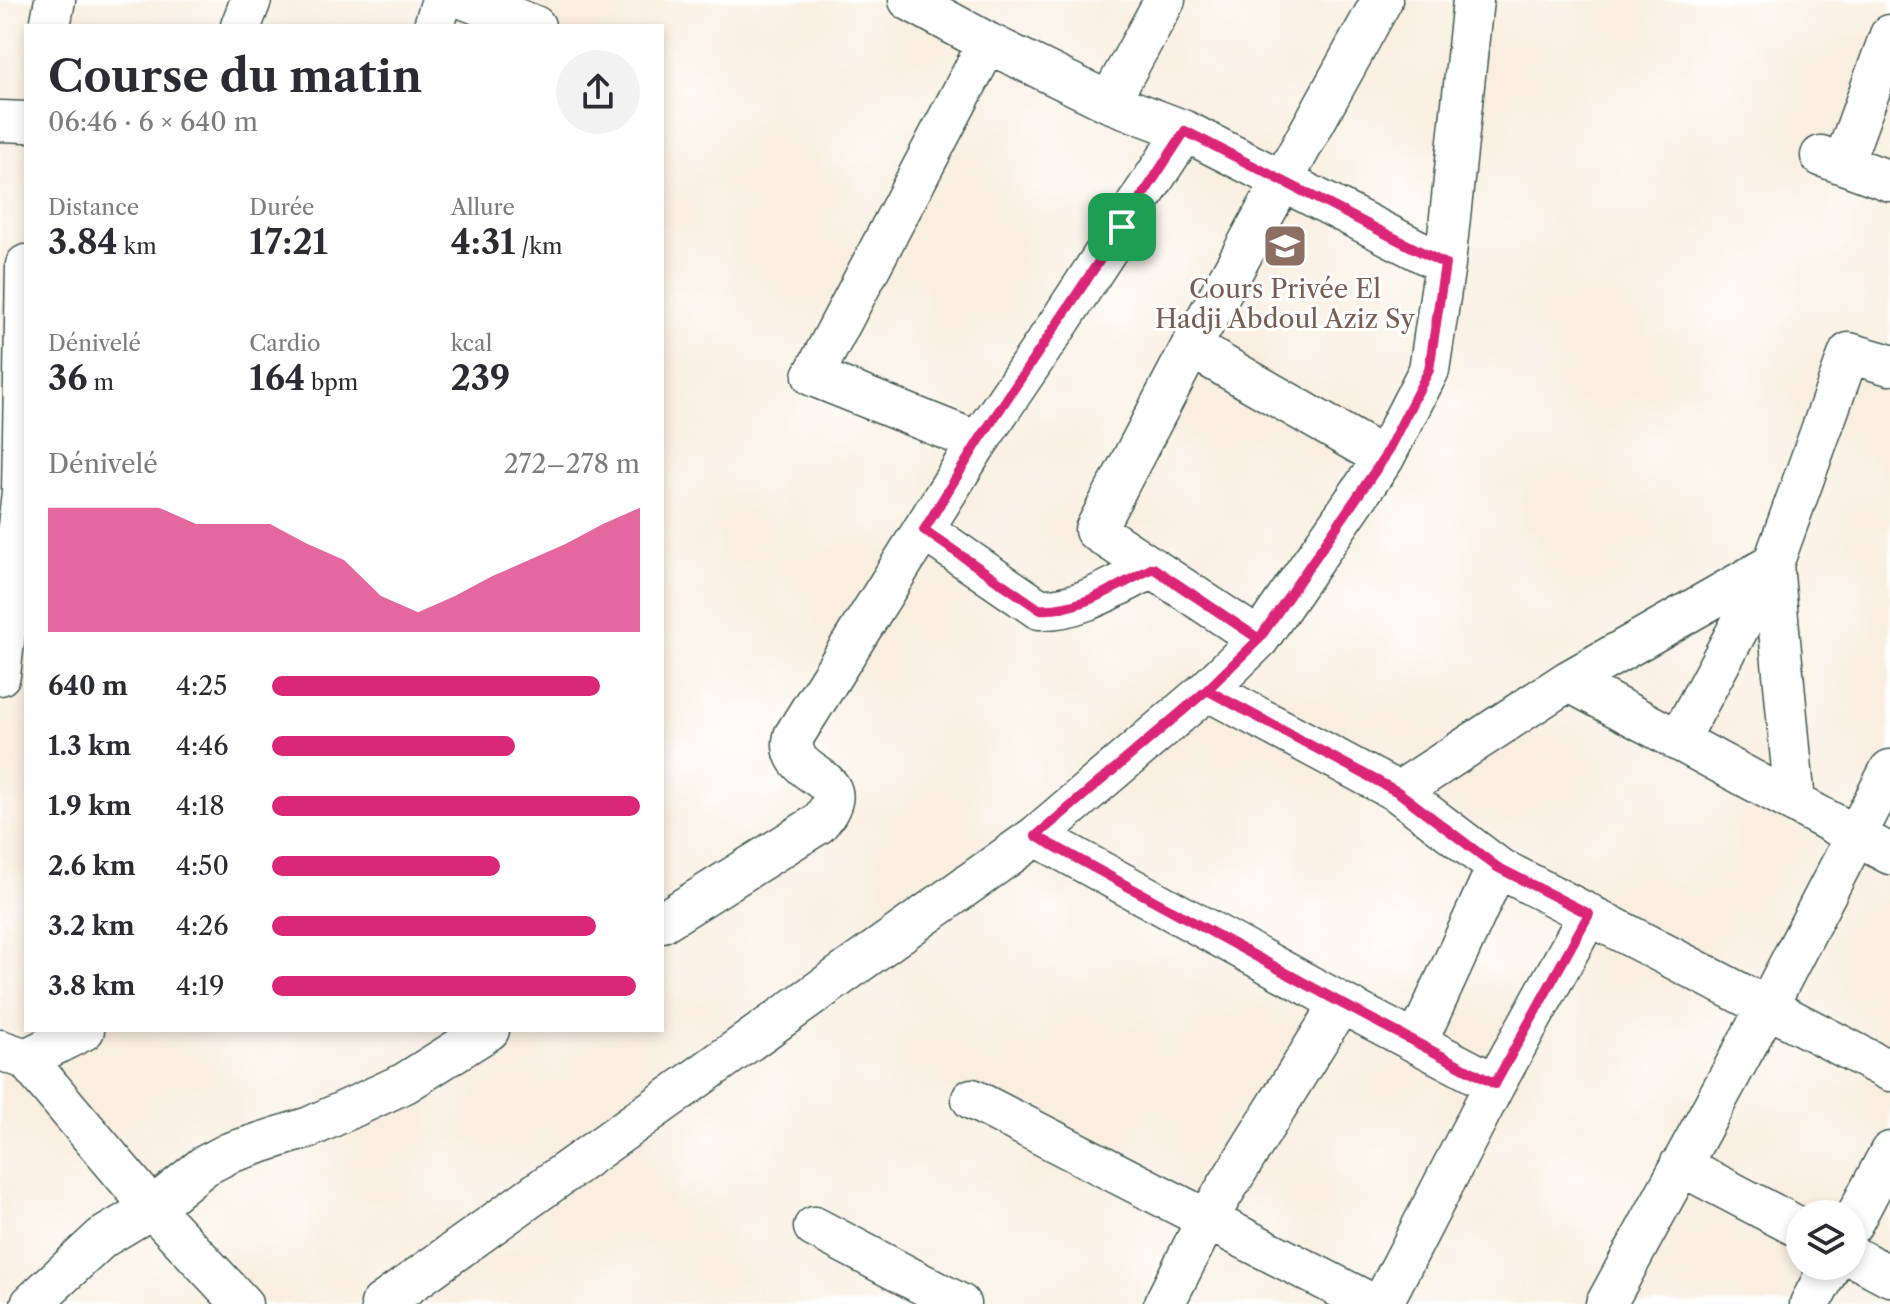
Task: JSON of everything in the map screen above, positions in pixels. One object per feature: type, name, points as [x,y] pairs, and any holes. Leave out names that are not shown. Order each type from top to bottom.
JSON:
[{"type":"street","points":[[50,24],[55,0]]},
{"type":"street","points":[[242,24],[251,0]]},
{"type":"street","points":[[435,24],[442,0]]},
{"type":"street","points":[[467,0],[530,24]]},
{"type":"street","points":[[909,0],[950,9],[988,43],[1109,102],[1185,131],[1445,264]]},
{"type":"street","points":[[1109,102],[1165,0]]},
{"type":"street","points":[[1259,639],[1095,530],[1191,347],[1382,0]]},
{"type":"street","points":[[381,1304],[1036,836],[1207,690],[1259,639],[1384,458],[1429,370],[1445,264],[1473,0]]},
{"type":"street","points":[[1890,35],[1832,160],[1890,181]]},
{"type":"street","points":[[978,442],[813,376],[988,43]]},
{"type":"street","points":[[0,121],[24,122]]},
{"type":"street","points":[[664,921],[818,824],[831,810],[833,797],[830,788],[822,778],[797,762],[792,754],[794,736],[978,442],[1185,131]]},
{"type":"street","points":[[0,304],[24,305]]},
{"type":"street","points":[[1191,347],[1384,458]]},
{"type":"street","points":[[1678,741],[1773,564],[1849,353],[1890,365]]},
{"type":"street","points":[[0,675],[24,425]]},
{"type":"street","points":[[924,530],[1039,609],[1060,609],[1079,603],[1153,568]]},
{"type":"street","points":[[1398,792],[1568,681],[1773,564]]},
{"type":"street","points":[[1773,564],[1795,803]]},
{"type":"street","points":[[1568,681],[1890,854]]},
{"type":"street","points":[[1207,690],[1398,792],[1497,867],[1890,1071]]},
{"type":"street","points":[[1606,1304],[1766,1009],[1890,770]]},
{"type":"street","points":[[1036,836],[1495,1084]]},
{"type":"street","points":[[1417,1042],[1497,867]]},
{"type":"street","points":[[1382,1304],[1495,1084],[1589,914]]},
{"type":"street","points":[[1164,1304],[1207,1219],[1341,1003]]},
{"type":"street","points":[[78,1032],[13,1054],[242,1304]]},
{"type":"street","points":[[31,1304],[102,1238],[152,1208],[204,1166],[229,1153],[310,1127],[405,1083],[486,1032]]},
{"type":"street","points":[[972,1099],[1372,1304]]},
{"type":"street","points":[[1865,1200],[1890,1152]]},
{"type":"street","points":[[1680,1165],[1786,1221]]},
{"type":"street","points":[[814,1227],[960,1304]]},
{"type":"street","points":[[1866,1263],[1890,1276]]},
{"type":"street","points":[[1810,1304],[1823,1280]]},
{"type":"place","name":"Cours Privée El Hadji Abdoul Aziz Sy","points":[[1285,246]]},
{"type":"route","points":[[1122,227],[978,442],[924,530],[1039,609],[1060,609],[1079,603],[1153,568],[1259,639],[1207,690],[1398,792],[1497,867],[1589,914],[1495,1084],[1036,836],[1207,690],[1259,639],[1384,458],[1429,370],[1445,264],[1185,131],[1122,227]]}]
